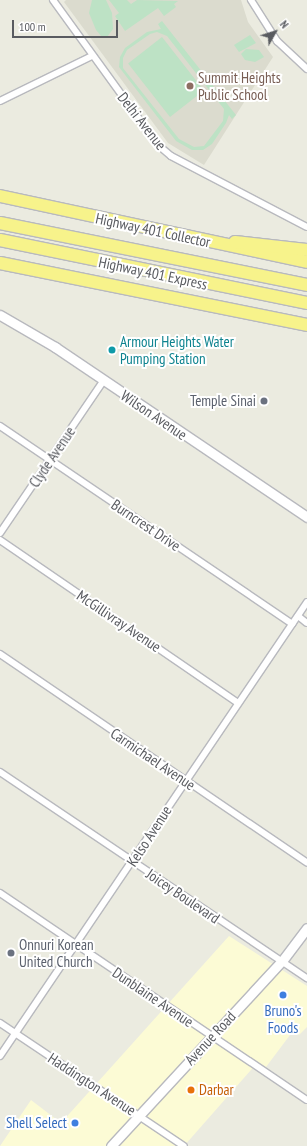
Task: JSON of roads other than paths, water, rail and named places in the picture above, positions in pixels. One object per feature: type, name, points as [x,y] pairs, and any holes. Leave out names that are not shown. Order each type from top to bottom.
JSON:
[{"type":"highway","name":"Highway 401 Collector","points":[[0,196],[307,262]]},
{"type":"highway","name":"Highway 401 Express","points":[[0,223],[307,285]]},
{"type":"highway","name":"Highway 401 Express","points":[[0,240],[307,303]]},
{"type":"highway","points":[[205,241],[251,242],[307,250]]},
{"type":"highway","points":[[0,263],[306,326]]},
{"type":"main road","name":"Wilson Avenue","points":[[0,315],[55,347],[307,517]]},
{"type":"main road","name":"Avenue Road","points":[[111,1146],[282,961],[307,928]]},
{"type":"street","name":"Delhi Avenue","points":[[53,0],[92,56],[158,145],[171,156],[307,227]]},
{"type":"street","points":[[251,0],[277,41],[307,69]]},
{"type":"street","points":[[0,101],[92,56]]},
{"type":"street","name":"Clyde Avenue","points":[[0,533],[104,380]]},
{"type":"street","name":"Burncrest Drive","points":[[0,426],[292,624]]},
{"type":"street","name":"McGillivray Avenue","points":[[0,540],[238,703]]},
{"type":"street","name":"Kelso Avenue","points":[[0,1056],[133,863],[238,703],[307,602]]},
{"type":"street","points":[[298,616],[307,623]]},
{"type":"street","name":"Carmichael Avenue","points":[[0,654],[307,863]]},
{"type":"street","name":"Joicey Boulevard","points":[[0,772],[133,863],[307,978]]},
{"type":"street","name":"Dunblaine Avenue","points":[[0,893],[211,1037],[307,1100]]},
{"type":"street","name":"Haddington Avenue","points":[[0,1023],[184,1146]]},
{"type":"place","name":"Summit Heights Public School","points":[[190,86]]},
{"type":"place","name":"Armour Heights Water Pumping Station","points":[[112,350]]},
{"type":"place","name":"Temple Sinai","points":[[264,401]]},
{"type":"place","name":"Onnuri Korean United Church","points":[[11,953]]},
{"type":"place","name":"Bruno's Foods","points":[[283,995]]},
{"type":"place","name":"Darbar","points":[[191,1090]]},
{"type":"place","name":"Shell Select","points":[[75,1123]]}]
